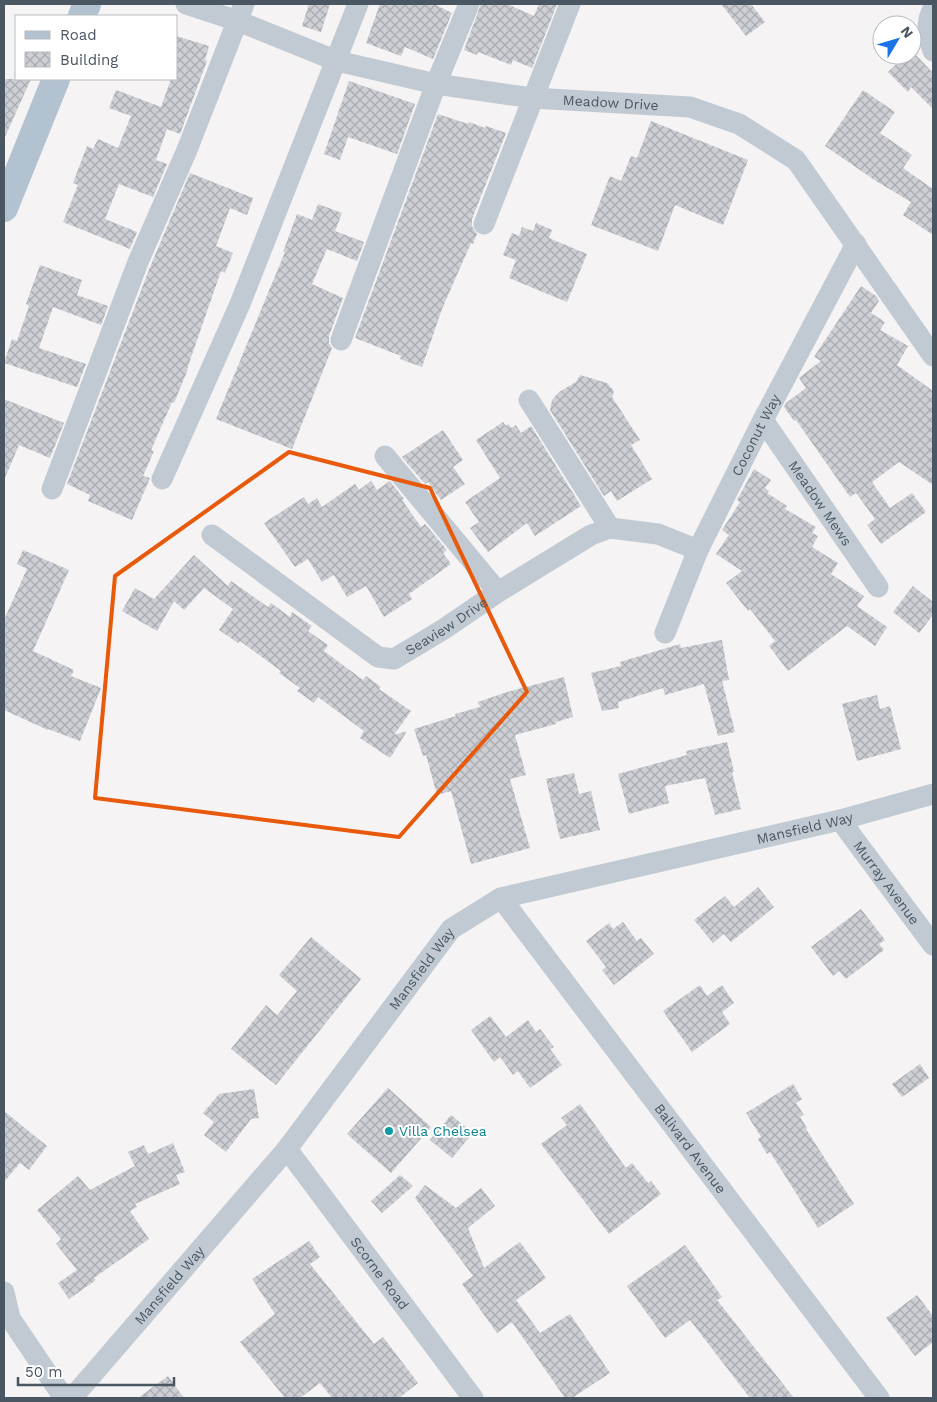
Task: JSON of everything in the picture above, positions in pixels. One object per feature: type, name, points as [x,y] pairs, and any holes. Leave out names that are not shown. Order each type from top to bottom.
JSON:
[{"type":"main road","points":[[4,208],[56,80]]},
{"type":"street","name":"Meadow Drive","points":[[186,4],[241,12],[337,61],[436,84],[532,98],[690,107],[739,124],[796,160],[933,356]]},
{"type":"street","points":[[162,479],[240,304],[358,4]]},
{"type":"street","points":[[341,340],[436,84],[469,4]]},
{"type":"street","points":[[484,224],[570,4]]},
{"type":"street","points":[[933,9],[928,24],[928,38],[933,51]]},
{"type":"street","points":[[52,489],[138,262],[187,150],[241,12]]},
{"type":"street","name":"Coconut Way","points":[[665,633],[698,550],[763,420],[856,244]]},
{"type":"street","points":[[529,400],[610,528],[658,534],[698,550]]},
{"type":"street","name":"Meadow Mews","points":[[763,420],[878,587]]},
{"type":"street","points":[[385,456],[498,592]]},
{"type":"street","name":"Seaview Drive","points":[[212,534],[378,657],[394,658],[444,629],[498,592],[592,535],[610,528]]},
{"type":"street","name":"Mansfield Way","points":[[72,1398],[287,1149],[451,929],[502,898],[840,820],[933,794]]},
{"type":"street","name":"Murray Avenue","points":[[840,820],[933,945]]},
{"type":"street","name":"Balivard Avenue","points":[[502,898],[879,1398]]},
{"type":"street","name":"Scorne Road","points":[[287,1149],[473,1398]]},
{"type":"street","points":[[4,1292],[10,1318],[64,1398]]},
{"type":"highlighted area","points":[[289,452],[430,488],[527,692],[399,837],[95,798],[115,576]]},
{"type":"building","points":[[309,4],[330,4],[321,32],[302,26]]},
{"type":"building","points":[[380,4],[434,4],[452,13],[433,59],[405,47],[401,56],[366,43]]},
{"type":"building","points":[[481,4],[507,4],[534,16],[539,4],[557,4],[532,68],[513,60],[511,65],[478,52],[477,55],[464,50]]},
{"type":"building","points":[[721,4],[751,4],[765,22],[746,36]]},
{"type":"building","points":[[178,37],[209,46],[205,60],[207,61],[180,134],[167,129],[156,160],[167,164],[153,197],[119,184],[105,219],[137,232],[130,249],[63,222],[78,185],[73,183],[87,146],[93,149],[98,139],[118,148],[131,116],[109,108],[116,90],[161,107],[171,80],[178,80]]},
{"type":"building","points":[[922,61],[933,73],[933,109],[911,87],[908,92],[888,72],[895,65],[922,65]]},
{"type":"building","points":[[4,79],[31,80],[4,139]]},
{"type":"building","points":[[349,81],[415,104],[397,154],[348,137],[340,160],[324,154]]},
{"type":"building","points":[[863,90],[895,112],[880,133],[912,155],[903,168],[933,189],[933,235],[903,215],[911,202],[876,181],[825,146]]},
{"type":"building","points":[[438,114],[468,124],[469,122],[485,128],[486,126],[506,133],[472,219],[472,226],[477,234],[473,244],[471,243],[442,309],[422,367],[400,359],[401,356],[355,338]]},
{"type":"building","points":[[651,121],[748,160],[723,225],[675,205],[658,251],[591,225],[610,176],[621,181],[631,156],[637,158]]},
{"type":"building","points":[[190,173],[253,198],[247,215],[230,208],[216,246],[233,253],[225,273],[221,271],[188,369],[151,450],[154,451],[143,476],[150,478],[132,520],[88,501],[90,495],[67,484],[150,267]]},
{"type":"building","points":[[318,204],[342,213],[335,231],[364,242],[357,261],[327,249],[312,284],[343,298],[329,336],[329,343],[332,348],[292,449],[216,419],[285,252],[283,252],[297,214],[312,220]]},
{"type":"building","points":[[536,223],[552,230],[549,238],[587,254],[567,302],[509,278],[516,260],[503,255],[512,233],[519,236],[522,227],[533,231]]},
{"type":"building","points":[[40,265],[82,280],[77,295],[108,306],[101,325],[53,307],[39,348],[86,364],[77,387],[4,363],[12,339],[17,341],[29,306],[26,304]]},
{"type":"building","points":[[861,286],[876,296],[879,301],[871,313],[885,322],[880,330],[908,346],[897,365],[933,391],[933,485],[899,462],[872,482],[890,508],[912,493],[926,512],[881,544],[867,525],[875,519],[856,493],[850,497],[796,420],[794,421],[784,407],[786,403],[806,388],[799,378],[821,361],[814,357]]},
{"type":"building","points":[[580,375],[607,383],[614,391],[612,397],[640,440],[631,445],[652,479],[617,501],[611,491],[604,496],[550,410],[552,400],[559,392],[576,382]]},
{"type":"building","points":[[4,399],[64,423],[50,458],[19,445],[4,480]]},
{"type":"building","points":[[503,422],[506,426],[508,424],[512,428],[516,425],[521,433],[531,426],[581,506],[535,536],[527,523],[488,552],[470,528],[479,522],[465,502],[500,478],[476,440]]},
{"type":"building","points":[[443,430],[463,460],[453,467],[465,484],[441,500],[428,482],[425,484],[402,457]]},
{"type":"building","points":[[754,469],[771,480],[765,488],[769,491],[767,493],[787,506],[785,509],[816,527],[812,533],[818,536],[812,547],[838,563],[831,574],[864,596],[857,606],[887,627],[875,646],[847,626],[788,671],[769,646],[775,641],[750,609],[748,611],[726,583],[742,571],[716,554],[729,535],[722,530],[740,502],[737,500]]},
{"type":"building","points":[[371,481],[377,490],[390,481],[404,499],[402,500],[421,527],[425,524],[447,550],[443,553],[451,564],[409,594],[412,599],[384,617],[366,586],[347,597],[334,575],[322,582],[308,559],[295,567],[264,523],[304,497],[308,504],[317,498],[322,507],[355,484],[359,490]]},
{"type":"building","points":[[23,550],[69,570],[33,651],[74,670],[71,676],[101,688],[80,741],[48,730],[4,710],[4,620],[27,569],[17,564]]},
{"type":"building","points":[[194,555],[228,586],[231,581],[268,607],[271,603],[290,617],[292,612],[312,626],[308,631],[328,645],[324,651],[363,680],[366,676],[381,687],[379,689],[411,711],[394,735],[407,731],[390,758],[360,738],[364,731],[318,697],[314,703],[297,691],[300,688],[279,673],[281,671],[240,641],[238,643],[219,630],[233,609],[204,588],[184,610],[174,601],[157,631],[122,611],[135,588],[154,599]]},
{"type":"building","points":[[913,586],[933,602],[933,615],[919,633],[893,612]]},
{"type":"building","points":[[722,640],[729,680],[722,681],[735,732],[718,736],[704,684],[665,695],[663,688],[618,702],[619,708],[602,711],[591,673],[621,666],[620,662],[680,644],[681,648]]},
{"type":"building","points":[[564,677],[573,717],[556,722],[556,724],[515,735],[526,775],[510,779],[530,848],[471,864],[451,791],[437,795],[426,755],[423,756],[414,729],[480,707],[478,702],[507,692]]},
{"type":"building","points":[[877,695],[880,709],[890,706],[901,749],[857,761],[842,704]]},
{"type":"building","points":[[727,742],[741,809],[715,815],[705,778],[665,786],[669,803],[629,814],[618,774],[687,755],[686,751]]},
{"type":"building","points":[[574,773],[579,794],[591,791],[600,830],[560,839],[546,779]]},
{"type":"building","points":[[758,887],[774,907],[731,942],[724,934],[713,943],[694,920],[725,896],[734,907]]},
{"type":"building","points":[[861,909],[885,940],[879,944],[884,950],[846,979],[839,971],[833,976],[811,947]]},
{"type":"building","points":[[623,922],[637,941],[641,938],[654,954],[614,985],[602,970],[606,967],[586,941],[609,923],[613,929]]},
{"type":"building","points":[[311,937],[361,979],[276,1085],[231,1049],[266,1005],[277,1015],[297,991],[279,975]]},
{"type":"building","points":[[700,985],[707,996],[722,985],[734,1003],[722,1012],[730,1024],[692,1052],[663,1011]]},
{"type":"building","points":[[490,1016],[506,1037],[528,1020],[536,1032],[540,1029],[554,1047],[550,1049],[562,1065],[530,1088],[518,1071],[513,1075],[500,1057],[494,1062],[471,1030]]},
{"type":"building","points":[[920,1064],[929,1078],[902,1097],[892,1084]]},
{"type":"building","points":[[793,1084],[802,1099],[796,1103],[804,1115],[800,1117],[806,1129],[854,1204],[818,1228],[770,1152],[767,1154],[758,1139],[761,1137],[746,1113]]},
{"type":"building","name":"Villa Chelsea","points":[[388,1088],[431,1127],[391,1173],[347,1134]]},
{"type":"building","points":[[254,1089],[259,1118],[251,1119],[226,1152],[204,1135],[214,1122],[203,1113],[219,1094]]},
{"type":"building","points":[[580,1104],[626,1168],[632,1163],[648,1183],[651,1181],[661,1194],[609,1234],[541,1144],[567,1125],[561,1118]]},
{"type":"building","points":[[4,1111],[47,1146],[29,1170],[20,1163],[4,1182]]},
{"type":"building","points":[[451,1115],[473,1133],[452,1158],[430,1140]]},
{"type":"building","points":[[173,1143],[185,1172],[176,1175],[180,1184],[135,1204],[137,1207],[130,1211],[149,1239],[94,1278],[96,1280],[69,1299],[58,1283],[77,1270],[56,1244],[61,1239],[37,1210],[78,1176],[90,1190],[135,1166],[128,1152],[144,1145],[148,1154]]},
{"type":"building","points":[[400,1175],[413,1186],[382,1213],[371,1201]]},
{"type":"building","points":[[425,1185],[456,1208],[481,1188],[495,1206],[468,1228],[484,1268],[520,1242],[546,1278],[516,1300],[540,1333],[570,1314],[610,1373],[572,1398],[565,1398],[512,1322],[497,1333],[462,1284],[473,1276],[415,1198]]},
{"type":"building","points":[[309,1241],[320,1257],[310,1264],[374,1344],[383,1337],[418,1383],[399,1398],[332,1398],[320,1383],[300,1398],[285,1398],[240,1342],[275,1314],[252,1279]]},
{"type":"building","points":[[685,1245],[722,1297],[717,1300],[794,1398],[750,1398],[690,1320],[665,1338],[627,1286]]},
{"type":"building","points":[[917,1295],[933,1316],[933,1342],[915,1356],[886,1318]]},
{"type":"building","points":[[168,1376],[184,1398],[138,1398]]},
{"type":"place","name":"Villa Chelsea","points":[[389,1131]]}]
